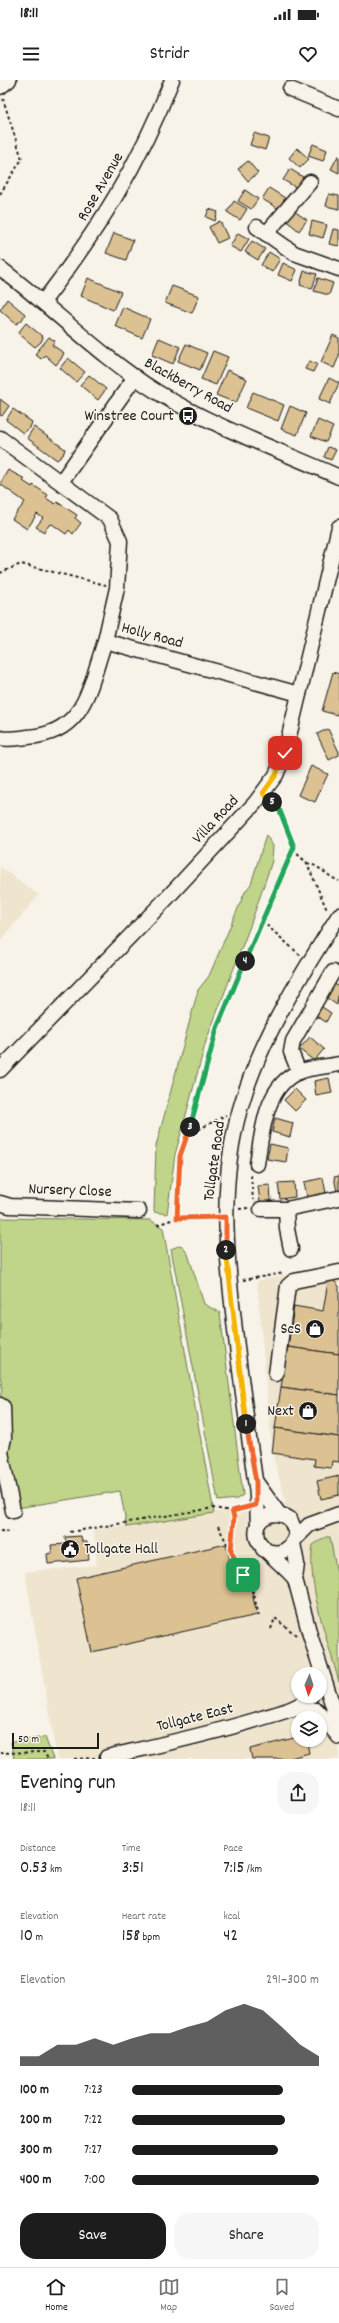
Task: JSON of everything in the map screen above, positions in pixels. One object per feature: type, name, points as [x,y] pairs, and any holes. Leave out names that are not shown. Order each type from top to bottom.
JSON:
[{"type":"street","points":[[1,91],[10,80]]},
{"type":"street","name":"Rose Avenue","points":[[43,302],[84,248],[121,189],[155,125],[172,80]]},
{"type":"street","points":[[290,89],[339,109]]},
{"type":"street","points":[[310,182],[262,231],[294,253],[339,269]]},
{"type":"street","name":"Blackberry Road","points":[[0,268],[135,377],[199,414],[339,477]]},
{"type":"street","points":[[61,482],[135,377]]},
{"type":"street","name":"Holly Road","points":[[0,438],[110,519],[120,540],[117,588],[105,641],[300,694]]},
{"type":"street","name":"Villa Road","points":[[0,1070],[168,897],[263,793],[276,775],[285,753],[300,694],[339,527]]},
{"type":"street","points":[[0,738],[44,736],[72,721],[80,711],[105,641]]},
{"type":"street","name":"Tollgate Road","points":[[295,1579],[280,1562],[263,1549],[256,1537],[258,1524],[256,1482],[245,1422],[227,1258],[232,1146],[241,1108],[267,1037],[335,921]]},
{"type":"street","points":[[299,1072],[291,1052],[292,1041],[333,972]]},
{"type":"street","points":[[257,1164],[263,1128],[269,1107],[278,1089],[299,1072],[339,1064]]},
{"type":"street","points":[[261,1209],[286,1209],[339,1198]]},
{"type":"street","name":"Nursery Close","points":[[0,1203],[10,1206],[139,1211]]},
{"type":"street","points":[[286,1209],[287,1230],[291,1249]]},
{"type":"street","points":[[276,1374],[288,1286],[294,1281],[339,1272]]},
{"type":"street","points":[[0,1405],[3,1407],[4,1438],[1,1452],[13,1511]]},
{"type":"street","name":"Tollgate Road","points":[[256,1482],[282,1515],[295,1528],[294,1541],[297,1564],[295,1579],[319,1667]]},
{"type":"street","points":[[263,1549],[280,1553],[309,1525],[324,1518],[339,1514]]},
{"type":"street","points":[[258,1524],[267,1516],[282,1515],[324,1518]]},
{"type":"street","name":"Tollgate Road","points":[[327,1692],[339,1725]]},
{"type":"street","name":"Tollgate East","points":[[107,1757],[221,1731],[291,1709],[302,1703]]},
{"type":"street","name":"Tollgate East","points":[[291,1709],[317,1710],[339,1736]]},
{"type":"path","points":[[0,194],[22,159],[1,91]]},
{"type":"path","points":[[0,573],[21,564],[117,588]]},
{"type":"path","points":[[263,793],[280,811],[294,847],[307,863],[326,907],[335,921]]},
{"type":"path","points":[[177,1218],[180,1156],[188,1135],[217,1028],[294,847]]},
{"type":"path","points":[[307,863],[318,867],[339,881]]},
{"type":"path","points":[[262,921],[309,965]]},
{"type":"path","points":[[188,1135],[241,1108]]},
{"type":"path","points":[[157,1225],[177,1218],[230,1213],[247,1208]]},
{"type":"path","points":[[70,1532],[213,1508],[232,1511],[256,1505]]},
{"type":"path","points":[[231,1551],[234,1517],[232,1511]]},
{"type":"path","points":[[218,1526],[243,1575],[248,1574],[259,1616]]},
{"type":"path","points":[[0,1531],[12,1532]]},
{"type":"path","points":[[271,1629],[275,1618],[299,1638],[310,1635]]},
{"type":"path","points":[[0,1753],[44,1752],[48,1759]]},
{"type":"path","points":[[74,1759],[107,1757]]},
{"type":"shaded area","points":[[0,867],[39,895],[0,941]]},
{"type":"shaded area","points":[[339,1264],[339,1759],[57,1759],[25,1572],[97,1565],[94,1530],[286,1502],[272,1453],[257,1281]]},
{"type":"green space","points":[[266,835],[273,846],[272,861],[250,926],[206,1041],[175,1155],[167,1214],[154,1212],[156,1146],[198,990],[209,976],[245,892],[251,884]]},
{"type":"green space","points":[[0,1218],[150,1220],[163,1228],[214,1513],[127,1527],[120,1491],[17,1508],[0,1400],[2,1387],[0,1375]]},
{"type":"green space","points":[[181,1245],[188,1254],[204,1304],[220,1313],[243,1495],[237,1499],[218,1501],[171,1249]]},
{"type":"green space","points":[[326,1537],[330,1537],[339,1585],[339,1682],[320,1614],[313,1578],[313,1545]]},
{"type":"green space","points":[[45,1737],[53,1759],[14,1759],[11,1742]]},
{"type":"building","points":[[254,133],[269,138],[265,150],[250,145]]},
{"type":"building","points":[[313,144],[327,150],[323,161],[308,156]]},
{"type":"building","points":[[297,148],[309,159],[300,168],[289,158]]},
{"type":"building","points":[[339,156],[339,173],[331,169]]},
{"type":"building","points":[[248,161],[258,173],[248,181],[238,169]]},
{"type":"building","points":[[290,169],[303,177],[297,188],[283,180]]},
{"type":"building","points":[[269,188],[285,198],[279,209],[262,199]]},
{"type":"building","points":[[245,190],[258,199],[251,209],[238,201]]},
{"type":"building","points":[[329,194],[339,196],[339,209],[326,206]]},
{"type":"building","points":[[234,201],[247,209],[240,220],[227,212]]},
{"type":"building","points":[[209,209],[218,212],[215,221],[206,217]]},
{"type":"building","points":[[294,211],[307,220],[299,231],[287,221]]},
{"type":"building","points":[[220,221],[228,238],[217,243],[209,227]]},
{"type":"building","points":[[312,221],[327,225],[323,238],[309,234]]},
{"type":"building","points":[[333,229],[339,230],[339,246],[329,244]]},
{"type":"building","points":[[114,233],[133,240],[126,260],[106,253]]},
{"type":"building","points":[[238,233],[249,239],[241,252],[230,246]]},
{"type":"building","points":[[252,241],[265,249],[258,260],[245,252]]},
{"type":"building","points":[[269,252],[280,259],[272,272],[261,265]]},
{"type":"building","points":[[283,263],[297,270],[292,281],[278,275]]},
{"type":"building","points":[[304,271],[317,274],[312,289],[300,285]]},
{"type":"building","points":[[88,278],[121,292],[113,310],[81,296]]},
{"type":"building","points":[[318,278],[333,283],[329,295],[314,291]]},
{"type":"building","points":[[172,286],[199,296],[192,313],[165,303]]},
{"type":"building","points":[[7,299],[25,314],[22,320],[16,324],[0,310]]},
{"type":"building","points":[[123,307],[150,319],[142,338],[115,326]]},
{"type":"building","points":[[26,323],[43,337],[41,342],[35,347],[18,333]]},
{"type":"building","points":[[333,335],[339,338],[339,356],[334,368],[321,362]]},
{"type":"building","points":[[49,337],[55,341],[52,345],[64,353],[56,365],[45,355],[41,359],[35,354]]},
{"type":"building","points":[[159,338],[180,347],[173,364],[152,355]]},
{"type":"building","points":[[186,344],[207,353],[200,370],[178,361]]},
{"type":"building","points":[[213,351],[228,357],[216,385],[201,379]]},
{"type":"building","points":[[68,358],[85,372],[76,382],[60,368]]},
{"type":"building","points":[[309,361],[317,364],[313,372],[305,369]]},
{"type":"building","points":[[227,370],[247,379],[236,403],[216,395]]},
{"type":"building","points":[[89,375],[106,389],[98,400],[80,385]]},
{"type":"building","points":[[329,378],[339,383],[330,404],[319,399]]},
{"type":"building","points":[[253,392],[284,405],[278,421],[246,408]]},
{"type":"building","points":[[0,399],[9,406],[2,416],[0,415]]},
{"type":"building","points":[[290,406],[306,413],[297,435],[281,429]]},
{"type":"building","points":[[13,409],[32,422],[30,428],[23,433],[6,420]]},
{"type":"building","points":[[318,420],[333,427],[326,442],[311,436]]},
{"type":"building","points":[[34,427],[65,449],[63,455],[57,460],[27,438]]},
{"type":"building","points":[[328,447],[336,450],[331,460],[324,457]]},
{"type":"building","points":[[8,470],[25,479],[23,481],[32,487],[33,485],[48,495],[46,498],[55,504],[57,502],[77,515],[75,518],[81,523],[73,534],[69,530],[66,534],[52,524],[49,525],[44,532],[36,527],[43,518],[37,514],[27,529],[12,519],[25,502],[0,484]]},
{"type":"building","points":[[333,672],[339,674],[339,707],[337,715],[322,711]]},
{"type":"building","points":[[328,729],[339,752],[339,755],[329,760],[317,734]]},
{"type":"building","points":[[311,766],[328,774],[315,802],[298,795]]},
{"type":"building","points":[[333,983],[339,987],[337,1005],[324,996]]},
{"type":"building","points":[[319,1005],[331,1013],[326,1022],[313,1014]]},
{"type":"building","points":[[310,1037],[324,1049],[314,1061],[299,1049]]},
{"type":"building","points":[[329,1078],[332,1093],[316,1096],[314,1081]]},
{"type":"building","points":[[295,1089],[306,1100],[295,1111],[284,1100]]},
{"type":"building","points":[[275,1118],[293,1123],[290,1137],[272,1132]]},
{"type":"building","points":[[270,1144],[288,1148],[286,1162],[267,1159]]},
{"type":"building","points":[[339,1176],[339,1191],[337,1192],[334,1177]]},
{"type":"building","points":[[323,1178],[326,1193],[307,1197],[304,1182]]},
{"type":"building","points":[[294,1182],[295,1197],[280,1199],[278,1183]]},
{"type":"building","points":[[270,1185],[271,1201],[260,1202],[258,1186]]},
{"type":"building","name":"ScS","points":[[329,1276],[339,1286],[339,1354],[288,1347],[294,1306],[323,1311]]},
{"type":"building","points":[[288,1347],[339,1354],[339,1395],[281,1387],[284,1370],[281,1358],[286,1358]]},
{"type":"building","name":"Next","points":[[281,1387],[339,1395],[339,1437],[275,1428]]},
{"type":"building","points":[[275,1428],[339,1437],[339,1462],[332,1461],[331,1468],[314,1466],[315,1459],[272,1453]]},
{"type":"building","points":[[339,1476],[339,1495],[321,1499],[317,1481]]},
{"type":"building","name":"Tollgate Hall","points":[[81,1536],[82,1542],[87,1542],[89,1560],[48,1564],[47,1554],[52,1553],[51,1545],[66,1544],[65,1537]]},
{"type":"building","points":[[226,1544],[234,1578],[248,1575],[257,1615],[92,1652],[76,1578]]},
{"type":"building","points":[[291,1739],[291,1747],[309,1747],[309,1753],[287,1759],[252,1759],[250,1749]]},
{"type":"place","name":"Winstree Court","points":[[188,416]]},
{"type":"place","name":"ScS","points":[[315,1329]]},
{"type":"place","name":"Next","points":[[308,1411]]},
{"type":"place","name":"Tollgate Hall","points":[[70,1549]]},
{"type":"route","points":[[243,1575],[231,1551],[234,1517],[232,1511],[256,1505],[256,1482],[245,1422],[237,1356],[227,1258],[226,1217],[177,1218],[180,1156],[197,1104],[217,1028],[294,847],[280,811],[263,793],[276,775],[285,753]]}]
